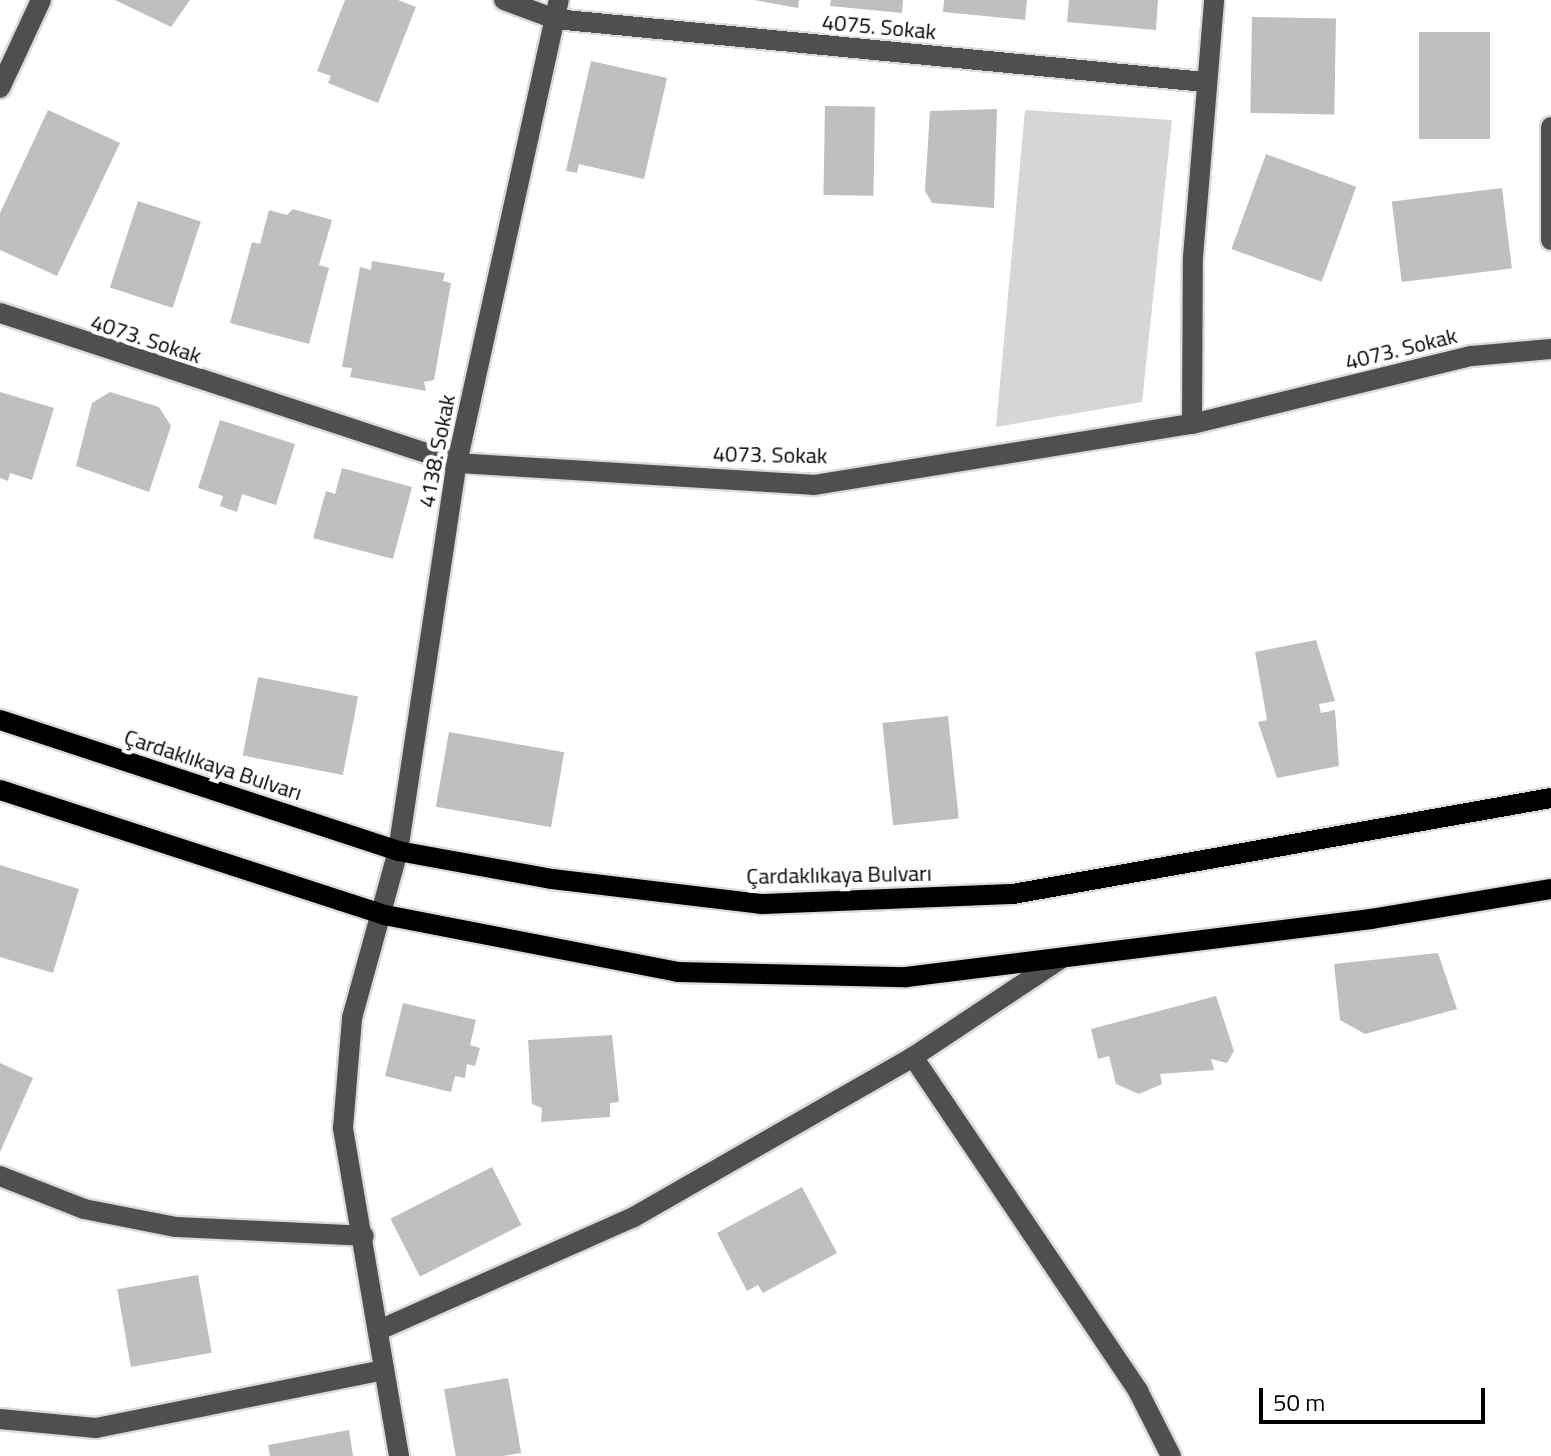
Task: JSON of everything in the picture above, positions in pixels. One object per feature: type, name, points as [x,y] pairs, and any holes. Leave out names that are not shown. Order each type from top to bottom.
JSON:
[{"type":"main road","name":"Çardaklıkaya Bulvarı","points":[[0,720],[398,851],[552,879],[761,904],[1013,894],[1551,798]]},
{"type":"main road","points":[[1,793],[385,915],[677,972],[906,977],[1551,889]]},
{"type":"street","points":[[0,88],[41,0]]},
{"type":"street","name":"4075. Sokak","points":[[504,0],[557,10],[1205,82]]},
{"type":"street","points":[[1192,424],[1193,257],[1214,0]]},
{"type":"street","name":"4138. Sokak","points":[[399,1456],[364,1236],[343,1128],[352,1018],[385,915],[398,851],[457,463],[557,10]]},
{"type":"street","points":[[1551,127],[1551,240]]},
{"type":"street","name":"4073. Sokak","points":[[0,313],[457,463],[814,485],[1192,424],[1472,356],[1551,349]]},
{"type":"street","points":[[379,1330],[632,1218],[913,1057],[1062,958]]},
{"type":"street","points":[[913,1057],[1138,1391],[1171,1456]]},
{"type":"street","points":[[0,1176],[84,1209],[176,1227],[364,1236]]},
{"type":"street","points":[[0,1419],[96,1428],[384,1370]]},
{"type":"shaded area","points":[[1025,110],[1172,120],[1142,402],[996,427]]},
{"type":"building","points":[[115,0],[190,0],[171,27]]},
{"type":"building","points":[[345,0],[398,0],[416,7],[378,103],[328,83],[331,76],[317,71]]},
{"type":"building","points":[[754,0],[799,0],[798,8]]},
{"type":"building","points":[[831,0],[903,0],[902,13],[830,6]]},
{"type":"building","points":[[944,0],[1027,0],[1025,20],[943,12]]},
{"type":"building","points":[[1069,0],[1158,0],[1156,30],[1067,22]]},
{"type":"building","points":[[1252,17],[1336,18],[1334,114],[1250,113]]},
{"type":"building","points":[[1419,32],[1490,32],[1490,139],[1419,139]]},
{"type":"building","points":[[591,61],[667,78],[644,179],[579,164],[577,173],[566,171]]},
{"type":"building","points":[[825,106],[875,107],[873,196],[823,195]]},
{"type":"building","points":[[997,109],[994,208],[932,203],[925,191],[930,111]]},
{"type":"building","points":[[48,110],[120,143],[57,276],[0,250],[0,213]]},
{"type":"building","points":[[1266,154],[1356,187],[1322,282],[1231,249]]},
{"type":"building","points":[[1502,188],[1512,268],[1402,282],[1392,202]]},
{"type":"building","points":[[138,201],[201,221],[173,308],[110,288]]},
{"type":"building","points":[[293,209],[332,220],[319,265],[329,268],[309,344],[230,323],[252,242],[260,244],[269,210],[287,215]]},
{"type":"building","points":[[372,261],[445,273],[443,281],[451,283],[434,380],[424,382],[426,391],[350,377],[352,368],[342,367],[360,267],[371,270]]},
{"type":"building","points":[[0,392],[54,408],[32,480],[10,473],[8,481],[0,478]]},
{"type":"building","points":[[110,392],[159,407],[171,426],[149,492],[76,466],[92,403]]},
{"type":"building","points":[[220,420],[295,444],[276,505],[242,494],[237,512],[220,506],[223,496],[198,488]]},
{"type":"building","points":[[342,468],[412,487],[393,559],[313,538],[326,491],[335,494]]},
{"type":"building","points":[[1316,640],[1335,701],[1319,704],[1321,713],[1335,710],[1339,766],[1277,778],[1258,722],[1267,720],[1255,652]]},
{"type":"building","points":[[258,677],[358,696],[343,775],[243,756]]},
{"type":"building","points":[[948,716],[959,818],[893,825],[882,723]]},
{"type":"building","points":[[449,732],[564,752],[551,827],[436,807]]},
{"type":"building","points":[[0,865],[79,889],[53,973],[0,957]]},
{"type":"building","points":[[1438,953],[1457,1009],[1365,1034],[1340,1020],[1334,964]]},
{"type":"building","points":[[1216,996],[1234,1051],[1227,1063],[1211,1059],[1214,1070],[1160,1074],[1162,1084],[1139,1094],[1116,1084],[1109,1056],[1098,1059],[1091,1029]]},
{"type":"building","points":[[403,1003],[476,1020],[470,1045],[480,1048],[475,1066],[467,1064],[465,1078],[455,1076],[451,1092],[385,1076]]},
{"type":"building","points":[[612,1035],[619,1102],[610,1103],[610,1117],[541,1122],[542,1108],[532,1104],[528,1040]]},
{"type":"building","points":[[0,1063],[33,1078],[0,1152]]},
{"type":"building","points":[[492,1167],[522,1225],[420,1277],[390,1219]]},
{"type":"building","points":[[802,1187],[837,1253],[763,1293],[758,1285],[747,1291],[717,1233]]},
{"type":"building","points":[[198,1275],[212,1353],[131,1367],[117,1289]]},
{"type":"building","points":[[508,1378],[521,1453],[456,1456],[444,1389]]},
{"type":"building","points":[[349,1430],[353,1456],[270,1456],[268,1445]]}]
